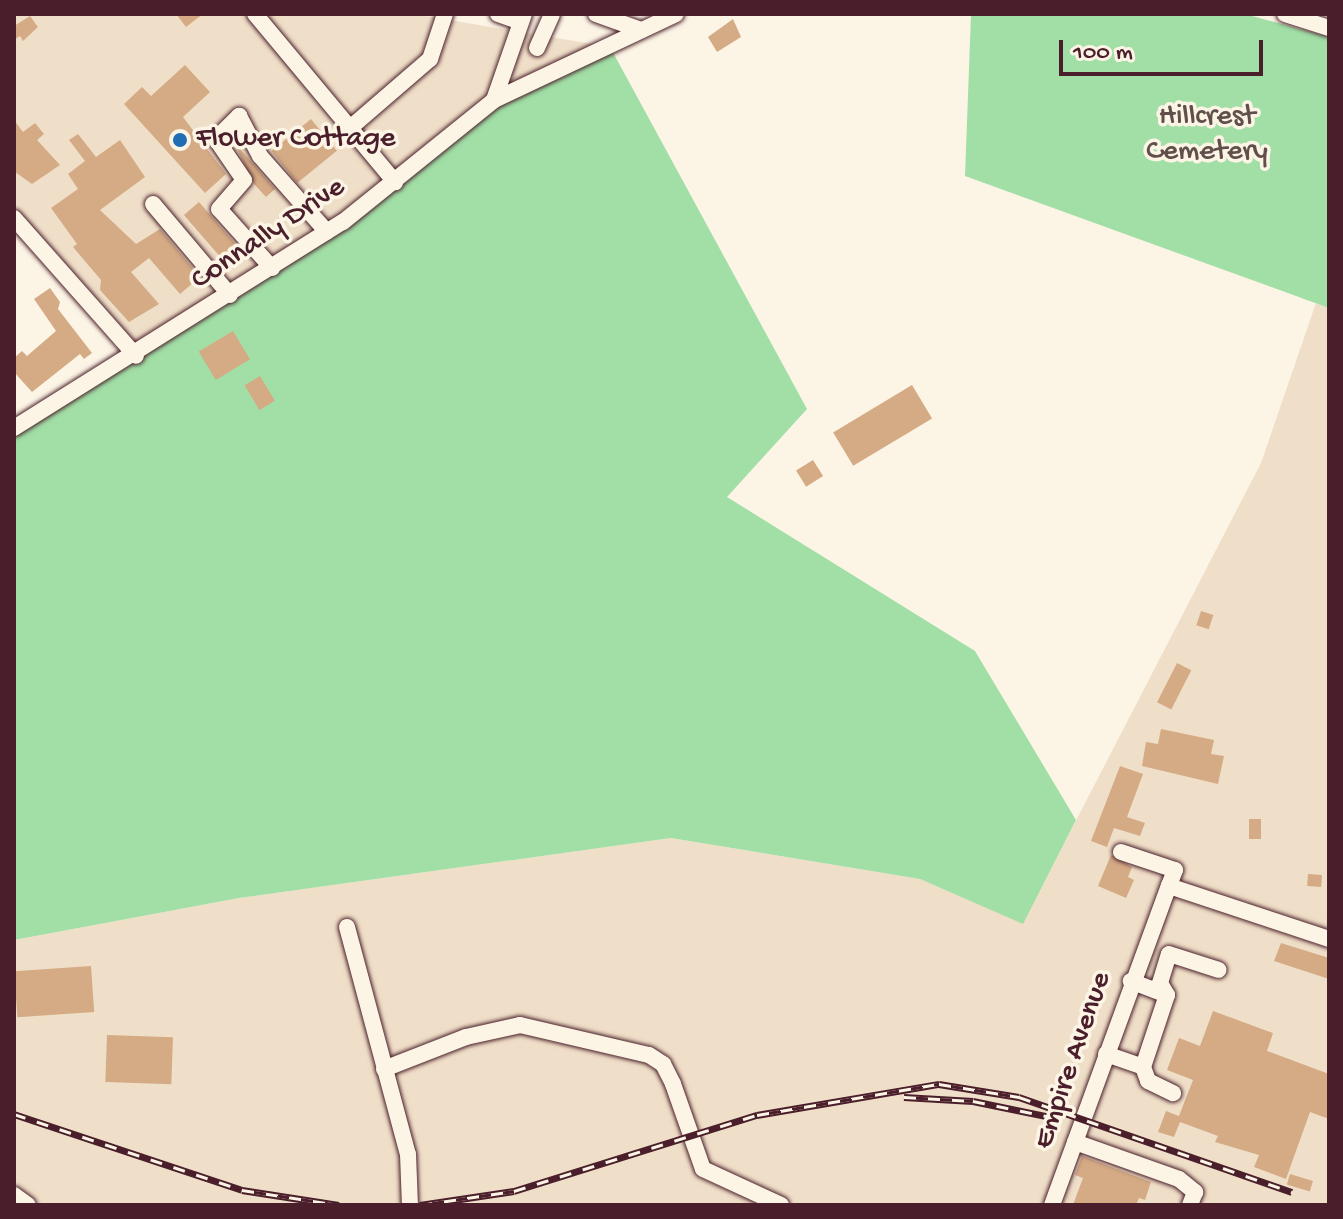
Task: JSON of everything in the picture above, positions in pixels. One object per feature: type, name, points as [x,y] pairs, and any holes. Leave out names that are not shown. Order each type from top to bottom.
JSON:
[{"type":"street","points":[[255,14],[395,182]]},
{"type":"street","points":[[350,128],[430,59],[445,14]]},
{"type":"street","points":[[494,100],[522,18],[498,14]]},
{"type":"street","points":[[537,48],[552,14]]},
{"type":"street","points":[[596,14],[641,30]]},
{"type":"street","points":[[1285,14],[1329,28]]},
{"type":"street","name":"Connally Drive","points":[[14,428],[136,356],[327,232],[395,182],[494,100],[670,16]]},
{"type":"street","points":[[272,268],[219,209],[244,180],[216,139],[239,116],[260,156],[327,232]]},
{"type":"street","points":[[153,204],[230,295]]},
{"type":"street","points":[[14,218],[136,356]]},
{"type":"street","points":[[1121,852],[1175,870],[1169,886],[1329,939]]},
{"type":"street","name":"Empire Avenue","points":[[1052,1205],[1131,981],[1169,886]]},
{"type":"street","points":[[347,927],[412,1172],[410,1205]]},
{"type":"street","points":[[1173,1093],[1148,1081],[1143,1067],[1167,995],[1160,983],[1169,954],[1219,970]]},
{"type":"street","points":[[1131,981],[1167,995]]},
{"type":"street","points":[[384,1069],[466,1037],[520,1025],[649,1055],[663,1064],[673,1084],[703,1169],[781,1205]]},
{"type":"street","points":[[1106,1054],[1143,1067]]},
{"type":"street","points":[[1075,1142],[1179,1179],[1195,1192],[1190,1205]]},
{"type":"street","points":[[14,1195],[28,1205]]},
{"type":"shaded area","points":[[14,14],[414,14],[610,47],[327,233],[123,351],[14,225]]},
{"type":"shaded area","points":[[1316,303],[1329,308],[1329,1205],[14,1205],[14,940],[239,898],[671,838],[920,879],[1023,923],[1261,463]]},
{"type":"green space","name":"Hillcrest Cemetery","points":[[971,14],[1245,14],[1329,37],[1329,308],[965,176]]},
{"type":"green space","points":[[610,47],[807,409],[727,497],[975,651],[1076,820],[1023,924],[920,879],[671,838],[239,898],[14,940],[14,418],[327,233],[499,89]]},
{"type":"building","points":[[176,14],[203,14],[186,27]]},
{"type":"building","points":[[30,16],[38,27],[23,41],[20,36],[14,40],[14,26]]},
{"type":"building","points":[[733,19],[741,37],[717,52],[708,37]]},
{"type":"building","points":[[185,65],[210,92],[183,117],[226,174],[205,193],[124,104],[142,87],[151,96]]},
{"type":"building","points":[[311,119],[337,151],[297,183],[271,151]]},
{"type":"building","points":[[14,120],[23,132],[35,123],[44,134],[37,140],[60,165],[32,184],[15,172]]},
{"type":"building","points":[[78,134],[96,157],[120,140],[145,177],[100,210],[136,244],[160,229],[200,277],[180,294],[149,258],[131,272],[159,304],[129,322],[100,290],[101,280],[73,247],[77,244],[51,208],[78,189],[68,174],[85,161],[69,140]]},
{"type":"building","points":[[234,142],[275,189],[266,197],[254,184]]},
{"type":"building","points":[[199,202],[239,248],[224,261],[184,215]]},
{"type":"building","points":[[50,288],[60,302],[58,309],[92,353],[84,359],[80,354],[32,392],[14,372],[14,358],[22,351],[27,356],[56,331],[34,299]]},
{"type":"building","points":[[233,331],[250,359],[216,380],[199,352]]},
{"type":"building","points":[[260,376],[275,401],[260,410],[245,385]]},
{"type":"building","points":[[912,385],[932,418],[853,466],[833,432]]},
{"type":"building","points":[[813,460],[823,476],[806,487],[796,471]]},
{"type":"building","points":[[1201,611],[1213,615],[1209,629],[1196,625]]},
{"type":"building","points":[[1177,663],[1191,670],[1171,709],[1157,702]]},
{"type":"building","points":[[1161,729],[1214,740],[1211,754],[1224,756],[1218,784],[1142,766],[1146,742],[1158,744]]},
{"type":"building","points":[[1120,766],[1143,774],[1127,817],[1145,823],[1140,836],[1114,828],[1107,847],[1091,841]]},
{"type":"building","points":[[1249,819],[1261,819],[1261,839],[1249,839]]},
{"type":"building","points":[[1111,855],[1132,867],[1128,877],[1134,880],[1126,898],[1098,886]]},
{"type":"building","points":[[1308,874],[1322,875],[1321,887],[1307,886]]},
{"type":"building","points":[[1281,943],[1329,958],[1329,979],[1274,961]]},
{"type":"building","points":[[91,966],[94,1012],[17,1017],[14,971]]},
{"type":"building","points":[[1213,1011],[1273,1033],[1267,1051],[1329,1074],[1329,1119],[1310,1112],[1286,1179],[1254,1167],[1259,1155],[1215,1142],[1218,1136],[1180,1122],[1174,1137],[1158,1132],[1166,1111],[1179,1116],[1193,1080],[1167,1070],[1179,1038],[1200,1046]]},
{"type":"building","points":[[107,1035],[173,1037],[171,1084],[105,1082]]},
{"type":"building","points":[[1082,1156],[1151,1182],[1145,1200],[1139,1198],[1136,1205],[1073,1205],[1083,1178],[1075,1175]]},
{"type":"building","points":[[1290,1174],[1313,1181],[1310,1192],[1287,1185]]},
{"type":"railway","points":[[420,1205],[514,1191],[757,1115],[939,1084],[1019,1097],[1292,1192]]},
{"type":"railway","points":[[904,1097],[973,1101],[1051,1117]]},
{"type":"railway","points":[[14,1114],[242,1190],[339,1205]]},
{"type":"place","name":"Flower Cottage","points":[[180,140]]}]
